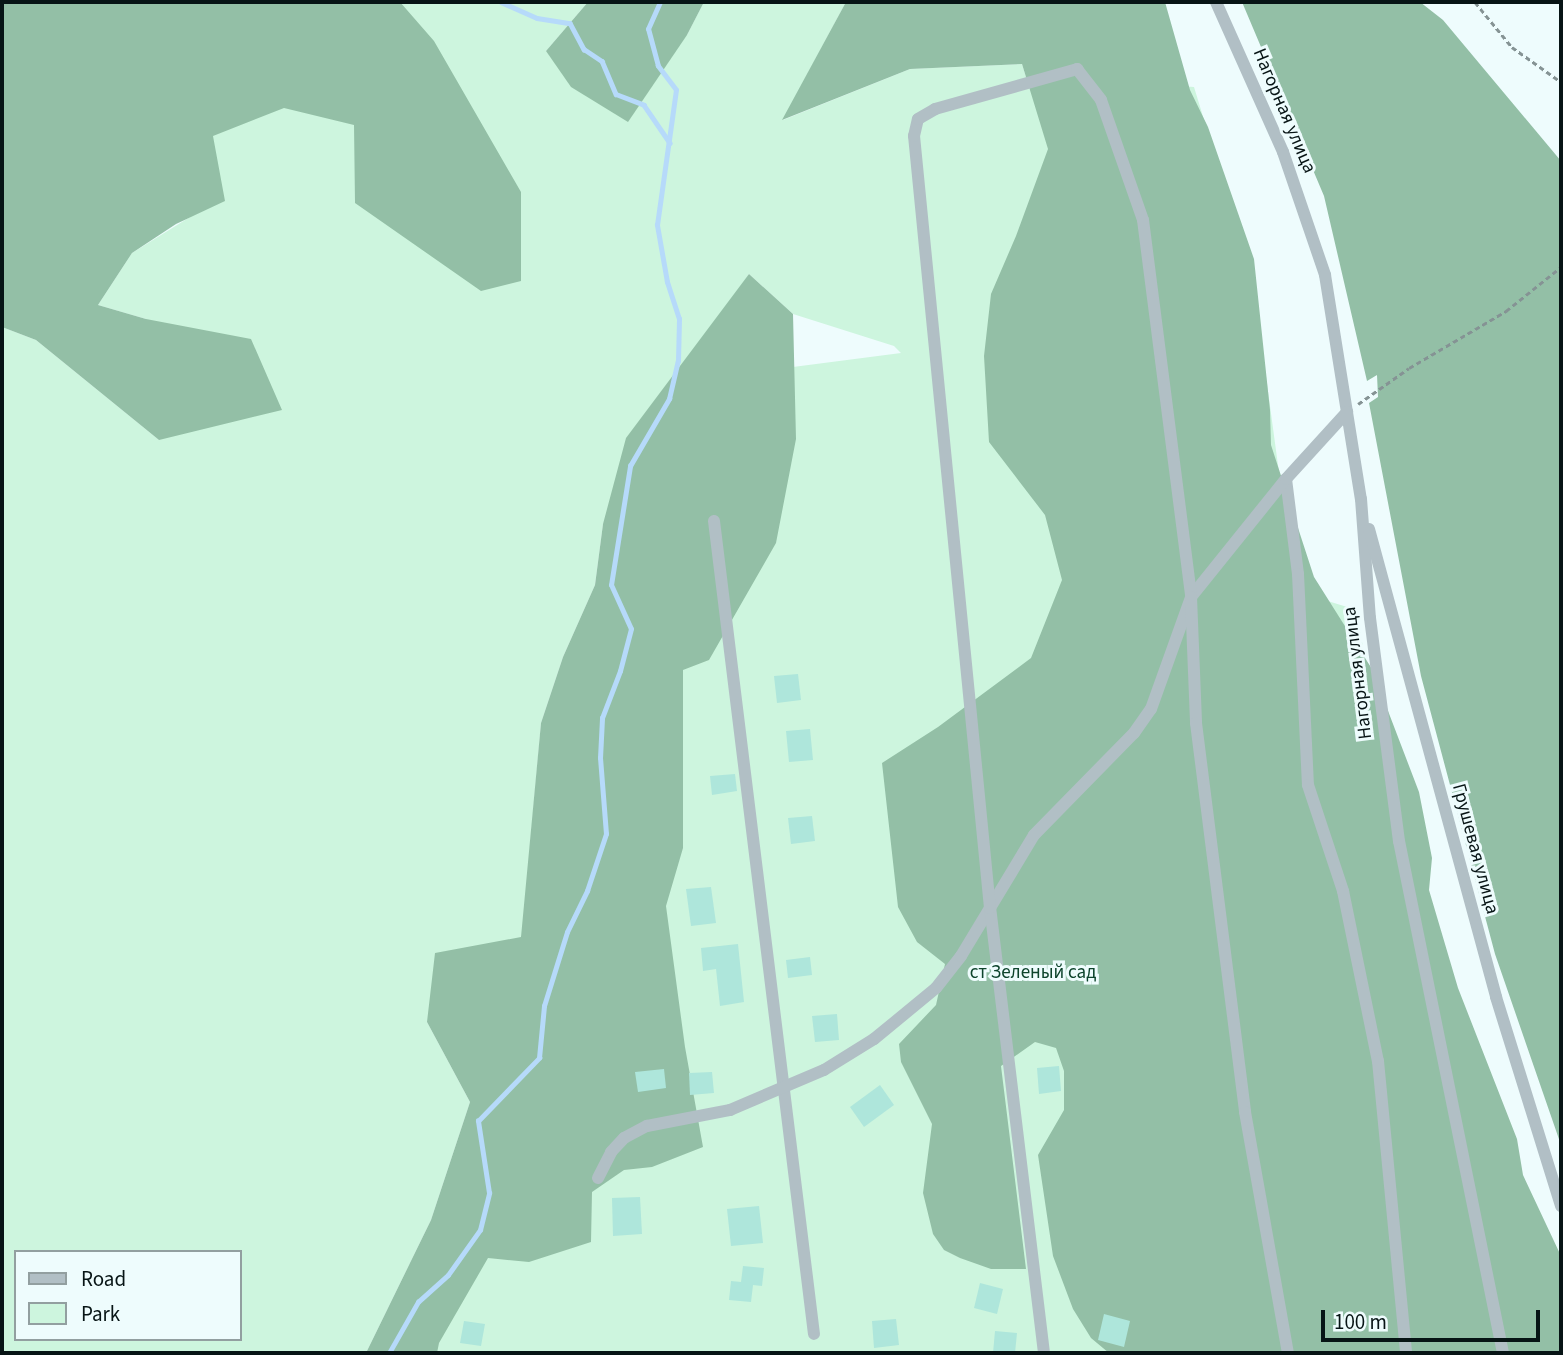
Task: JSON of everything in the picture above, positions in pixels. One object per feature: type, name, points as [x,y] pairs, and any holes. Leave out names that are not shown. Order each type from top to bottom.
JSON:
[{"type":"street","name":"Нагорная улица","points":[[1216,2],[1283,152],[1325,275],[1361,499],[1370,618],[1399,841],[1503,1353]]},
{"type":"street","points":[[1045,1353],[990,908],[914,136],[918,119],[935,109],[1077,69],[1101,100],[1143,220],[1191,597],[1196,723],[1243,1099],[1288,1353]]},
{"type":"street","points":[[598,1178],[611,1152],[624,1138],[647,1126],[730,1110],[824,1070],[874,1039],[936,988],[961,956],[1034,835],[1135,733],[1150,709],[1191,597],[1286,479],[1347,412]]},
{"type":"street","points":[[1286,479],[1298,574],[1308,785],[1343,891],[1378,1061],[1406,1353]]},
{"type":"street","name":"Грушевая улица","points":[[1361,499],[1496,997],[1561,1206]]},
{"type":"street","points":[[714,521],[814,1334]]},
{"type":"path","points":[[1475,2],[1512,47],[1561,82]]},
{"type":"path","points":[[1347,412],[1409,368],[1506,312],[1561,267]]},
{"type":"green space","name":"ст Зеленый сад","points":[[2,2],[588,2],[546,51],[687,35],[704,2],[846,2],[783,120],[910,69],[1022,64],[1030,90],[1075,78],[1194,87],[1253,280],[1295,591],[1357,610],[1414,968],[1484,1353],[400,1353],[656,694],[747,373],[901,353],[894,346],[793,314],[749,274],[603,524],[595,585],[563,657],[541,723],[522,937],[427,1022],[470,1102],[431,1220],[366,1353],[2,1353],[2,327],[36,340],[159,440],[146,319],[98,305],[132,253],[190,217]]},
{"type":"green space","points":[[2,2],[400,2],[434,41],[521,192],[521,281],[481,291],[355,203],[354,125],[284,108],[213,136],[225,201],[176,224],[132,253],[98,305],[146,319],[251,339],[282,410],[159,440],[36,340],[2,327]]},
{"type":"green space","points":[[588,2],[704,2],[687,35],[628,122],[571,87],[546,51]]},
{"type":"green space","name":"ст Зеленый сад","points":[[846,2],[1165,2],[1190,90],[1208,127],[1254,259],[1270,410],[1271,445],[1314,577],[1372,669],[1419,792],[1432,858],[1429,890],[1458,988],[1517,1139],[1523,1175],[1561,1256],[1561,1353],[1109,1353],[1091,1338],[1073,1309],[1053,1256],[1038,1155],[1064,1110],[1064,1071],[1056,1048],[1035,1042],[1001,1066],[1026,1269],[991,1269],[960,1258],[944,1250],[933,1234],[923,1193],[932,1124],[901,1062],[899,1044],[936,1005],[945,964],[917,942],[898,907],[882,763],[938,727],[1031,658],[1062,580],[1045,515],[989,442],[984,356],[991,294],[1048,149],[1022,64],[910,69],[782,120]]},
{"type":"green space","points":[[1242,2],[1420,2],[1443,20],[1561,161],[1561,1145],[1495,954],[1421,676],[1369,403],[1378,397],[1377,375],[1367,381],[1324,196]]},
{"type":"green space","points":[[749,274],[793,314],[796,439],[776,543],[709,660],[683,670],[683,848],[666,906],[685,1047],[703,1147],[652,1167],[624,1170],[592,1192],[591,1242],[529,1262],[488,1258],[439,1343],[437,1353],[366,1353],[431,1220],[470,1102],[427,1022],[435,953],[521,937],[541,723],[563,657],[595,585],[603,524],[626,438]]},
{"type":"building","points":[[798,674],[801,700],[777,703],[774,676]]},
{"type":"building","points":[[810,729],[813,760],[789,762],[786,731]]},
{"type":"building","points":[[735,774],[737,791],[712,795],[710,776]]},
{"type":"building","points":[[812,816],[815,841],[791,844],[788,818]]},
{"type":"building","points":[[711,887],[716,923],[691,926],[686,889]]},
{"type":"building","points":[[738,944],[744,1002],[720,1006],[716,969],[703,971],[701,948]]},
{"type":"building","points":[[810,957],[812,975],[788,978],[786,960]]},
{"type":"building","points":[[837,1014],[839,1040],[815,1042],[812,1016]]},
{"type":"building","points":[[1059,1066],[1061,1091],[1039,1094],[1037,1068]]},
{"type":"building","points":[[664,1069],[666,1088],[638,1092],[635,1072]]},
{"type":"building","points":[[712,1072],[714,1093],[690,1095],[689,1073]]},
{"type":"building","points":[[880,1085],[894,1105],[864,1127],[850,1107]]},
{"type":"building","points":[[640,1197],[642,1234],[613,1236],[612,1198]]},
{"type":"building","points":[[759,1206],[763,1243],[731,1246],[727,1209]]},
{"type":"building","points":[[743,1266],[764,1268],[762,1286],[753,1285],[751,1302],[729,1300],[731,1281],[741,1282]]},
{"type":"building","points":[[980,1283],[1003,1289],[997,1314],[974,1308]]},
{"type":"building","points":[[1104,1314],[1130,1321],[1124,1347],[1098,1340]]},
{"type":"building","points":[[896,1319],[899,1345],[874,1348],[872,1321]]},
{"type":"building","points":[[464,1321],[485,1324],[481,1346],[460,1343]]},
{"type":"building","points":[[995,1331],[1017,1333],[1015,1353],[993,1353]]},
{"type":"waterway","points":[[501,2],[537,18],[570,23],[584,49],[602,61],[616,94],[644,105],[670,143]]},
{"type":"waterway","points":[[389,1353],[418,1302],[448,1275],[480,1230],[489,1193],[478,1121],[539,1058],[544,1006],[567,932],[587,891],[606,834],[600,758],[602,718],[620,671],[631,629],[611,585],[630,466],[669,399],[678,361],[679,319],[667,282],[657,225],[676,90],[658,66],[648,29],[660,2]]}]
